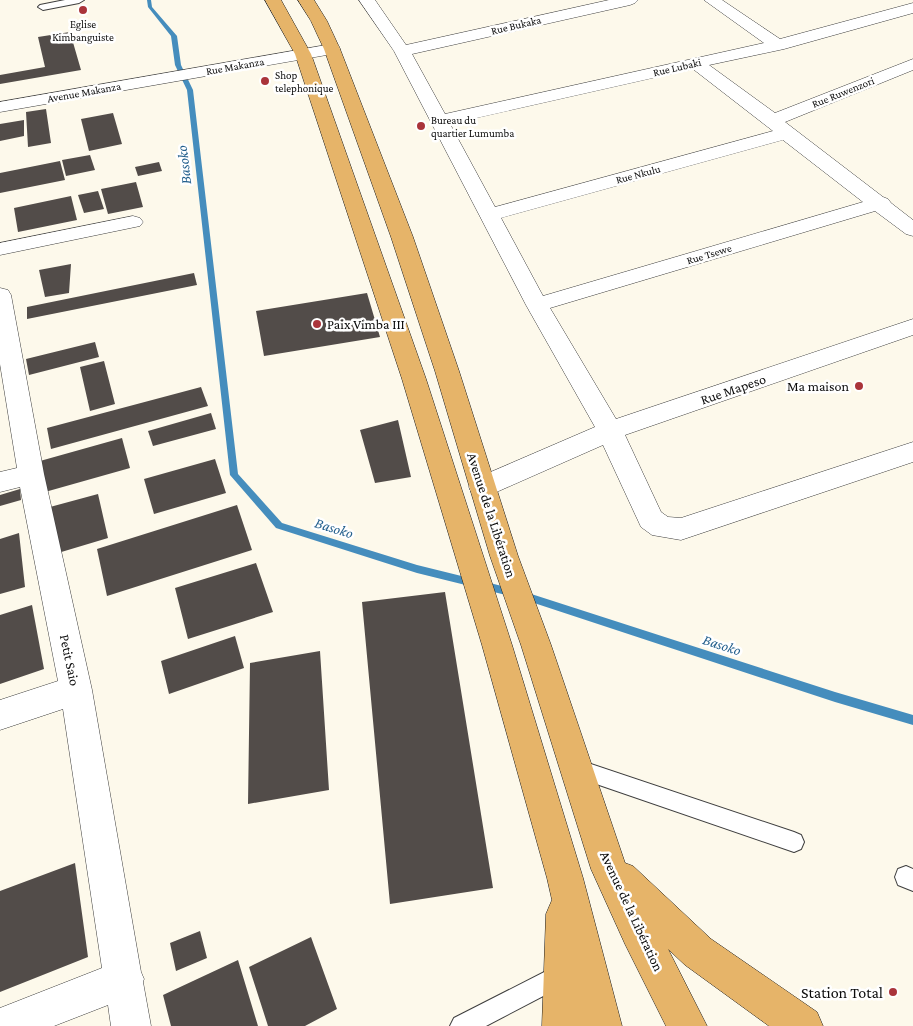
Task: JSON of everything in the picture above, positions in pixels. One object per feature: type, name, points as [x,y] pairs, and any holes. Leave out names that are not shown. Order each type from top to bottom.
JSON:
[{"type":"highway","points":[[273,0],[303,54],[414,379],[497,645],[565,878],[602,1026]]},
{"type":"highway","name":"Avenue de la Libération","points":[[306,0],[319,21],[332,49],[402,237],[447,371],[504,556],[610,869],[638,931],[687,1026]]},
{"type":"highway","points":[[610,869],[698,952],[803,1026]]},
{"type":"highway","points":[[562,1026],[565,878]]},
{"type":"street","points":[[367,0],[402,51],[537,305],[610,431],[651,519],[662,527],[681,529],[913,452]]},
{"type":"street","name":"Rue Bukaka","points":[[402,51],[630,0]]},
{"type":"street","points":[[712,0],[778,45]]},
{"type":"street","points":[[906,0],[913,3]]},
{"type":"street","name":"Rue Lubaki","points":[[439,121],[778,45],[913,8]]},
{"type":"street","name":"Rue Makanza","points":[[168,78],[332,49]]},
{"type":"street","points":[[694,63],[913,230]]},
{"type":"street","name":"Rue Ruwenzori","points":[[780,127],[913,64]]},
{"type":"street","name":"Avenue Makanza","points":[[0,107],[168,78]]},
{"type":"street","name":"Rue Nkulu","points":[[490,215],[780,127]]},
{"type":"street","name":"Rue Tsewe","points":[[537,305],[880,204]]},
{"type":"street","points":[[0,249],[133,222]]},
{"type":"street","name":"Petit Saio","points":[[2,312],[30,474],[76,690],[125,979],[131,1026]]},
{"type":"street","name":"Rue Mapeso","points":[[482,487],[610,431],[913,327]]},
{"type":"street","points":[[0,482],[30,474]]},
{"type":"street","points":[[0,714],[76,690]]},
{"type":"street","points":[[4,1026],[125,979]]},
{"type":"lane","points":[[43,7],[79,0]]},
{"type":"lane","points":[[576,768],[794,842]]},
{"type":"lane","points":[[462,1026],[563,974]]},
{"type":"building","points":[[70,32],[81,70],[0,84],[0,75],[45,67],[38,37]]},
{"type":"building","points":[[46,109],[51,143],[28,147],[26,112]]},
{"type":"building","points":[[113,113],[122,144],[89,151],[81,119]]},
{"type":"building","points":[[24,120],[24,136],[0,141],[0,124]]},
{"type":"building","points":[[90,155],[95,170],[66,176],[62,160]]},
{"type":"building","points":[[60,161],[65,180],[0,193],[0,173]]},
{"type":"building","points":[[159,162],[162,171],[138,176],[135,167]]},
{"type":"building","points":[[136,182],[143,207],[108,214],[101,189]]},
{"type":"building","points":[[98,191],[104,209],[84,213],[78,195]]},
{"type":"building","points":[[71,196],[77,220],[18,232],[14,208]]},
{"type":"building","points":[[71,264],[69,293],[45,297],[39,270]]},
{"type":"building","points":[[194,273],[197,285],[27,319],[27,307]]},
{"type":"building","name":"Paix Vimba III","points":[[367,293],[380,337],[264,356],[256,311]]},
{"type":"building","points":[[95,342],[99,357],[29,375],[26,359]]},
{"type":"building","points":[[104,361],[115,404],[90,411],[80,367]]},
{"type":"building","points":[[201,387],[208,406],[51,449],[47,428]]},
{"type":"building","points":[[211,413],[216,429],[153,446],[148,431]]},
{"type":"building","points":[[398,420],[411,477],[375,483],[360,430]]},
{"type":"building","points":[[122,438],[130,468],[45,492],[40,461]]},
{"type":"building","points":[[215,459],[226,493],[154,514],[144,479]]},
{"type":"building","points":[[20,489],[21,500],[0,506],[0,495]]},
{"type":"building","points":[[98,494],[108,538],[58,553],[50,507]]},
{"type":"building","points":[[237,505],[252,550],[107,596],[97,549]]},
{"type":"building","points":[[19,533],[25,587],[0,594],[0,539]]},
{"type":"building","points":[[256,563],[273,612],[188,639],[175,588]]},
{"type":"building","points":[[445,592],[493,888],[390,904],[362,602]]},
{"type":"building","points":[[32,605],[44,669],[0,684],[0,615]]},
{"type":"building","points":[[235,636],[244,668],[169,694],[161,661]]},
{"type":"building","points":[[320,651],[329,790],[248,804],[250,663]]},
{"type":"building","points":[[75,863],[88,957],[0,992],[0,891]]},
{"type":"building","points":[[200,931],[207,958],[176,971],[170,943]]},
{"type":"building","points":[[311,937],[337,1009],[305,1026],[268,1026],[249,967]]},
{"type":"building","points":[[238,960],[258,1026],[171,1026],[163,995]]},
{"type":"waterway","name":"Basoko","points":[[149,0],[150,7],[174,36],[178,65],[190,90],[234,475],[279,526],[417,569],[522,595],[835,697],[913,720]]},
{"type":"place","name":"Eglise Kimbanguiste","points":[[83,10]]},
{"type":"place","name":"Shop telephonique","points":[[265,81]]},
{"type":"place","name":"Bureau du quartier Lumumba","points":[[421,126]]},
{"type":"place","name":"Paix Vimba III","points":[[317,324]]},
{"type":"place","name":"Ma maison","points":[[859,386]]},
{"type":"place","name":"Station Total","points":[[893,992]]}]
